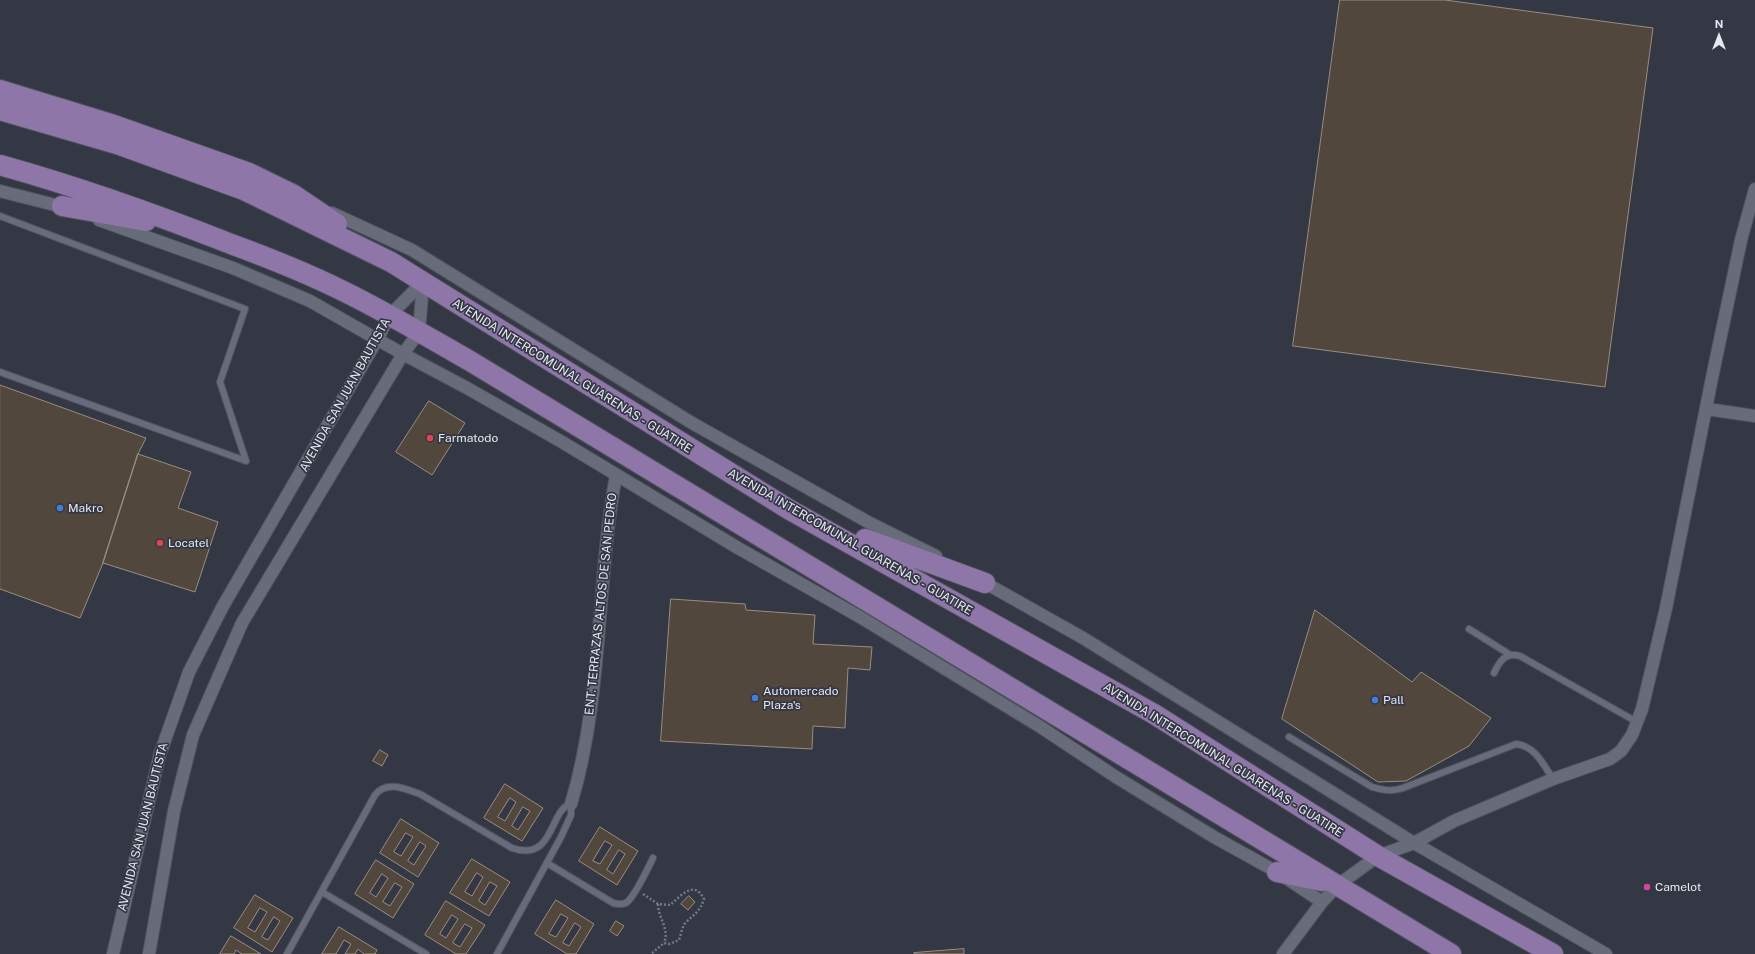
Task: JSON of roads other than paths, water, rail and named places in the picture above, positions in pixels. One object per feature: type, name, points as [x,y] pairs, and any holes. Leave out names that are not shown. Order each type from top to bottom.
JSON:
[{"type":"highway","points":[[0,90],[52,105],[161,141],[249,173],[294,195],[391,262]]},
{"type":"highway","name":"AVENIDA INTERCOMUNAL GUARENAS - GUATIRE","points":[[0,110],[120,146],[244,190],[391,262],[790,510],[1154,714],[1378,856],[1553,954]]},
{"type":"highway","points":[[0,165],[53,180],[117,201],[198,230],[283,264],[336,288],[419,332],[470,360],[1451,954]]},
{"type":"highway","points":[[62,206],[198,230]]},
{"type":"highway","points":[[790,510],[877,544],[985,583]]},
{"type":"highway","points":[[1277,872],[1338,885]]},
{"type":"street","points":[[1283,954],[1322,902],[1338,885],[1378,856],[1414,843],[1454,821],[1553,779],[1610,759],[1621,751],[1632,735],[1642,709],[1666,608],[1741,240],[1755,189]]},
{"type":"street","points":[[0,191],[62,206],[233,268],[310,301],[378,338],[403,354],[467,388],[738,548],[860,617],[1039,726],[1116,777],[1207,833],[1277,872],[1322,902]]},
{"type":"street","name":"AVENIDA INTERCOMUNAL GUARENAS - GUATIRE","points":[[294,195],[412,250],[692,423],[868,522],[985,583],[1090,642],[1414,843],[1606,954]]},
{"type":"street","points":[[149,954],[174,811],[193,735],[242,623],[403,354],[419,332],[423,282]]},
{"type":"street","name":"AVENIDA SAN JUAN BAUTISTA","points":[[112,954],[160,754],[189,672],[223,606],[378,338],[389,316],[423,282]]},
{"type":"street","points":[[1707,409],[1755,416]]},
{"type":"street","name":"ENT. TERRAZAS ALTOS DE SAN PEDRO","points":[[571,804],[580,769],[596,664],[608,522],[616,475]]},
{"type":"lane","points":[[0,216],[245,309],[220,382],[246,461],[0,372]]},
{"type":"lane","points":[[1469,629],[1509,654],[1520,656],[1637,722]]},
{"type":"lane","points":[[1494,673],[1498,664],[1509,654]]},
{"type":"lane","points":[[1289,737],[1372,787],[1382,790],[1403,788],[1516,744],[1525,745],[1533,750],[1553,779]]},
{"type":"lane","points":[[287,954],[375,795],[384,787],[398,787],[420,794],[512,848],[528,851],[535,849],[542,844],[564,808],[571,804]]},
{"type":"lane","points":[[497,954],[570,818],[571,804]]},
{"type":"lane","points":[[547,863],[616,904],[627,902],[653,858]]},
{"type":"lane","points":[[322,892],[426,954]]},
{"type":"place","name":"Farmatodo","points":[[430,438]]},
{"type":"place","name":"Makro","points":[[60,508]]},
{"type":"place","name":"Locatel","points":[[160,543]]},
{"type":"place","name":"Automercado Plaza's","points":[[755,698]]},
{"type":"place","name":"Pall","points":[[1375,700]]},
{"type":"place","name":"Camelot","points":[[1647,887]]}]
